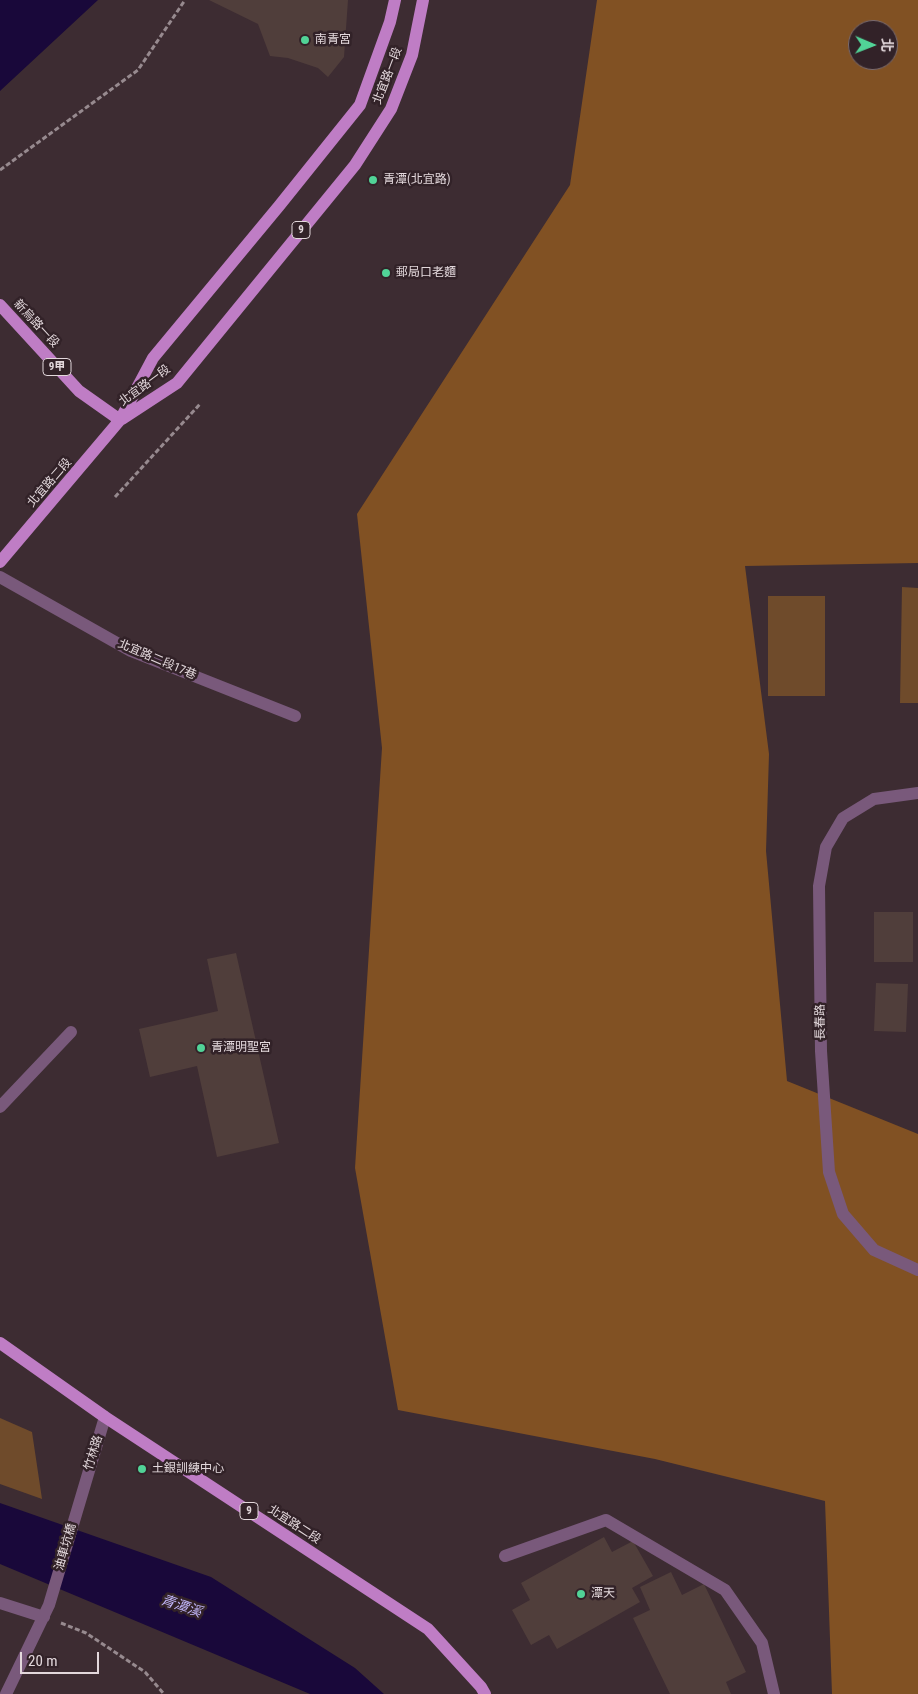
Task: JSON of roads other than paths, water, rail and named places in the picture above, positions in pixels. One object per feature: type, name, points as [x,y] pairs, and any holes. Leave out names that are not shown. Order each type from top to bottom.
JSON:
[{"type":"main road","name":"北宜路一段","points":[[120,420],[153,358],[360,105],[390,22],[395,0]]},
{"type":"main road","name":"北宜路一段","points":[[120,420],[177,383],[355,165],[391,109],[412,55],[424,0]]},
{"type":"main road","name":"新烏路一段","points":[[0,305],[79,391],[120,420]]},
{"type":"main road","name":"北宜路二段","points":[[0,562],[120,420]]},
{"type":"main road","name":"北宜路二段","points":[[0,1343],[105,1417],[428,1629],[481,1686],[486,1694]]},
{"type":"street","name":"北宜路二段17巷","points":[[0,577],[131,651],[295,716]]},
{"type":"street","name":"長春路","points":[[918,793],[874,799],[844,818],[826,847],[819,886],[821,1051],[829,1172],[843,1214],[874,1250],[918,1270]]},
{"type":"street","points":[[0,1107],[71,1032]]},
{"type":"street","name":"竹林路","points":[[83,1489],[105,1417]]},
{"type":"street","name":"油車坑橋","points":[[47,1611],[83,1489]]},
{"type":"street","points":[[505,1556],[606,1520],[725,1590],[762,1643],[774,1694]]},
{"type":"street","points":[[0,1603],[47,1611],[6,1694]]},
{"type":"water","points":[[0,0],[98,0],[0,91]]},
{"type":"water","name":"青潭溪","points":[[0,1503],[211,1577],[355,1668],[384,1694],[310,1694],[0,1564]]},
{"type":"place","name":"南青宮","points":[[305,40]]},
{"type":"place","name":"青潭(北宜路)","points":[[373,180]]},
{"type":"place","name":"郵局口老麵","points":[[386,273]]},
{"type":"place","name":"青潭明聖宮","points":[[201,1048]]},
{"type":"place","name":"土銀訓練中心","points":[[142,1469]]},
{"type":"place","name":"潭天","points":[[581,1594]]}]
